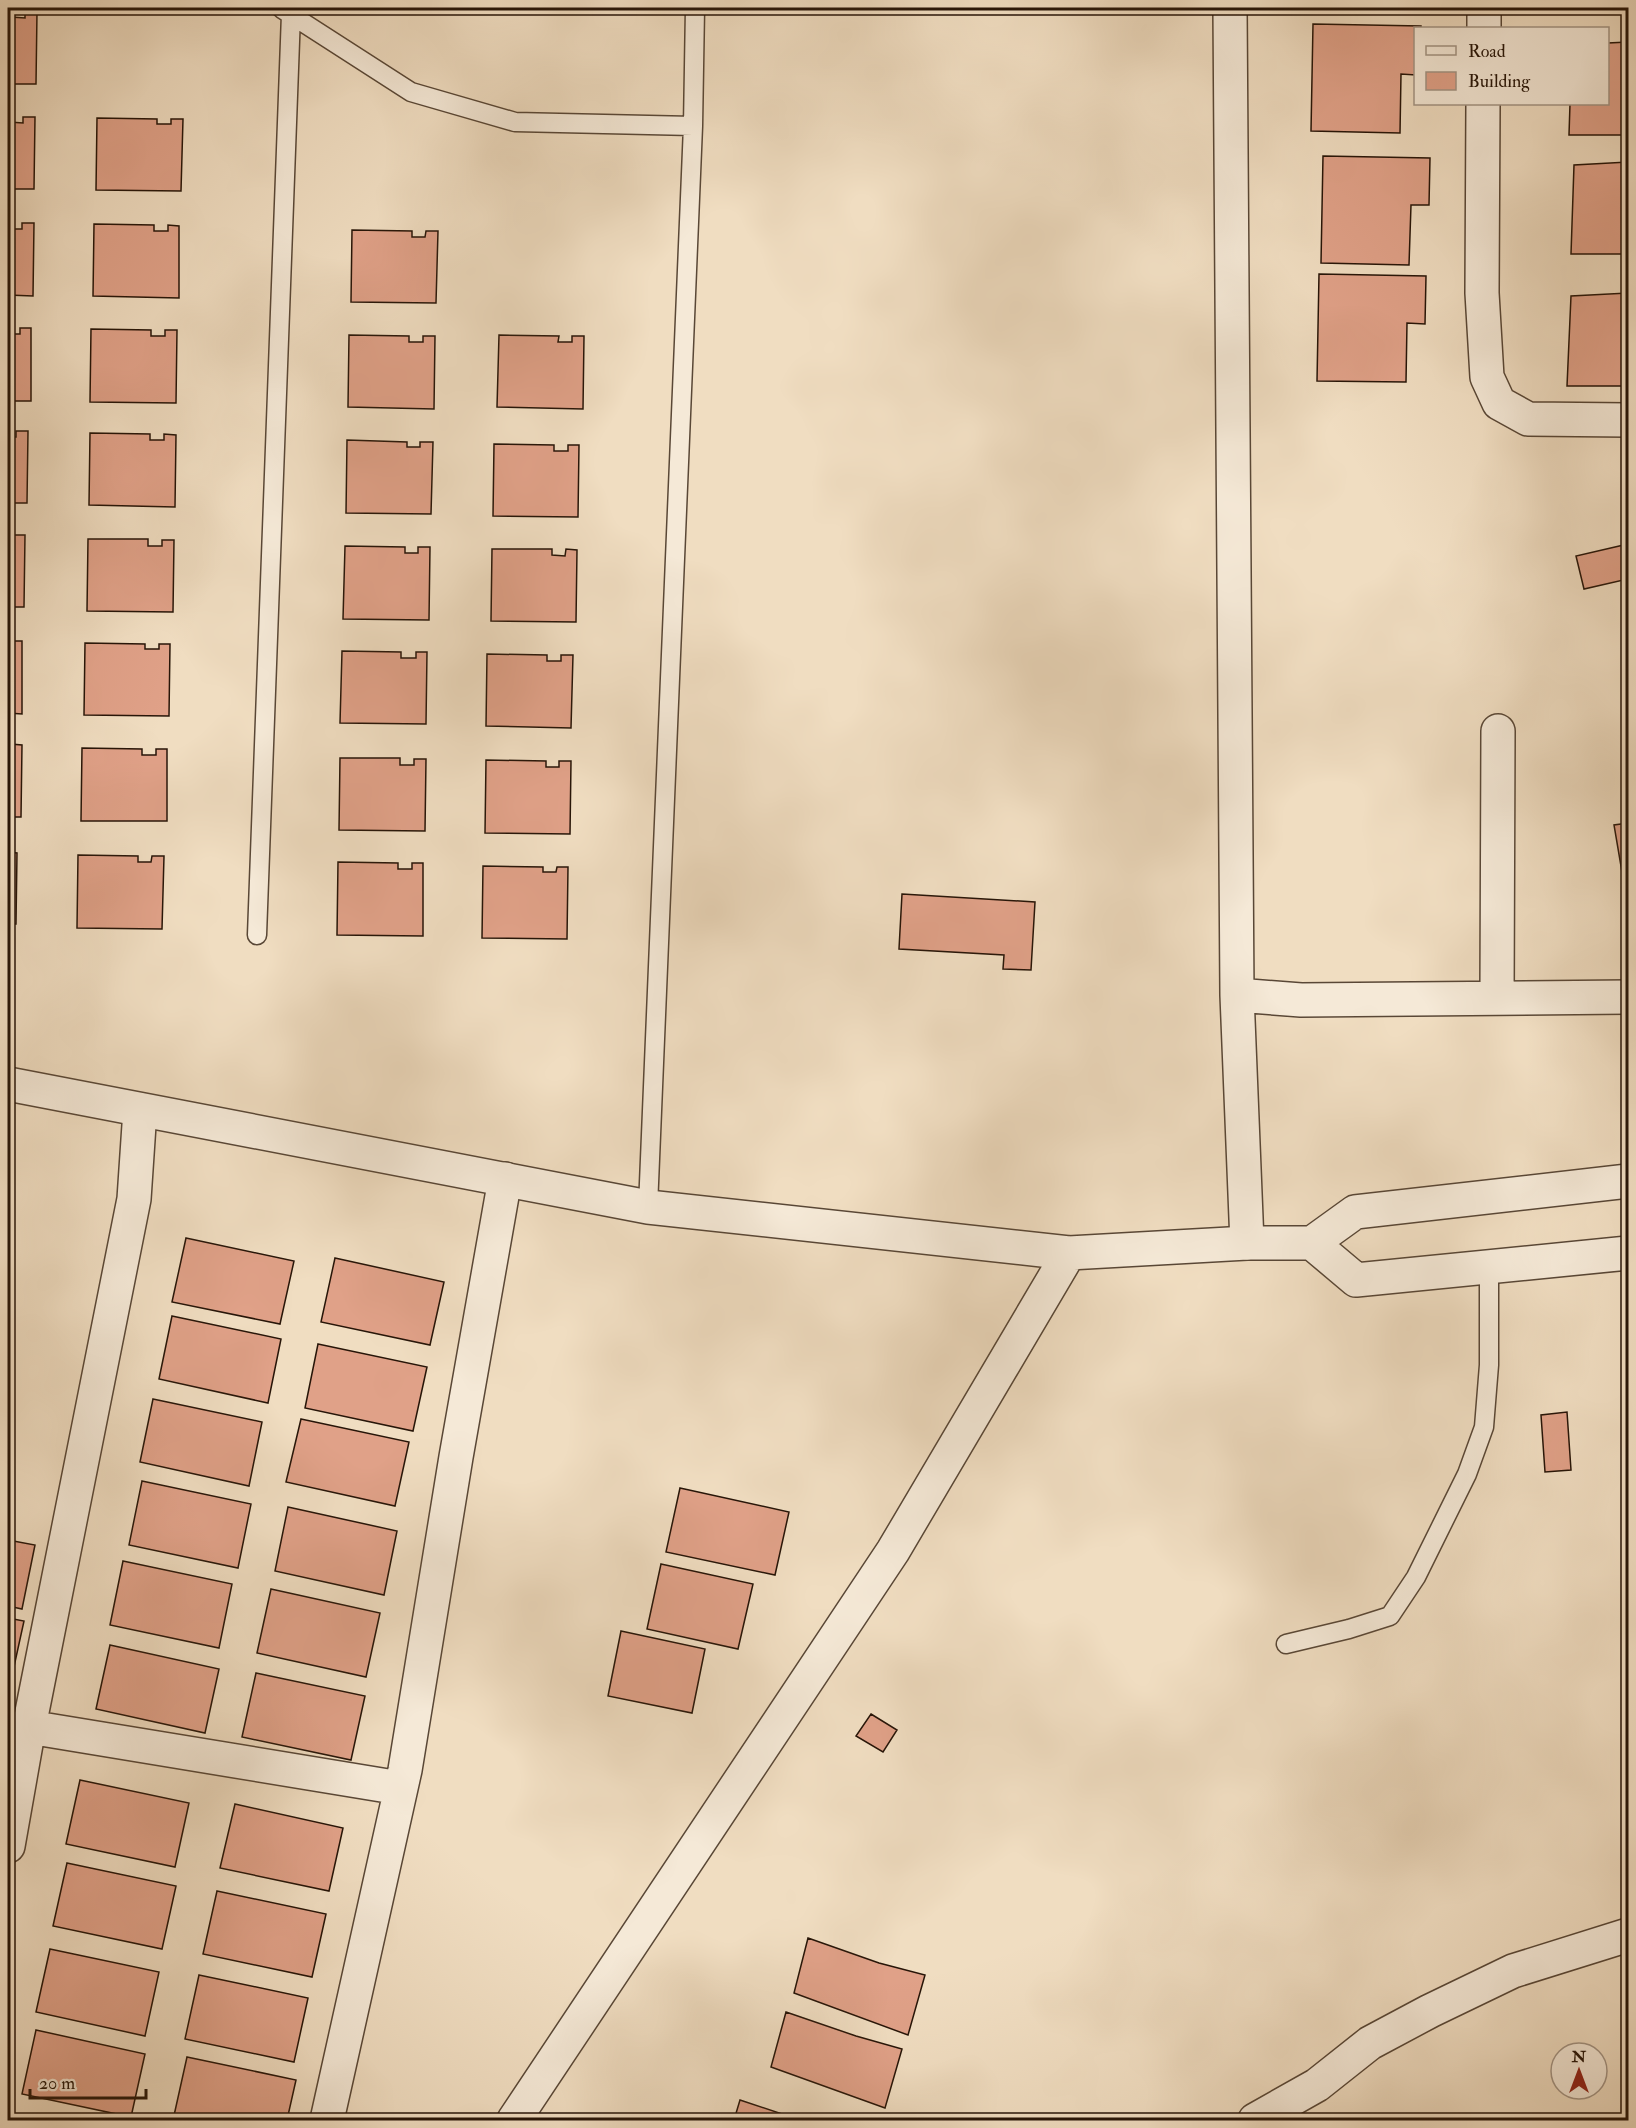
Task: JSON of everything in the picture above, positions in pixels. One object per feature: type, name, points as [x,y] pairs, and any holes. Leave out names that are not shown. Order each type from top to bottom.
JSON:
[{"type":"street","points":[[1230,8],[1237,995],[1247,1243]]},
{"type":"street","points":[[1484,8],[1484,27]]},
{"type":"street","points":[[1484,105],[1482,293],[1487,377],[1499,403],[1528,419],[1629,420]]},
{"type":"street","points":[[1497,998],[1498,731]]},
{"type":"street","points":[[1237,995],[1301,1000],[1629,997]]},
{"type":"street","points":[[8,1084],[648,1207],[1069,1252],[1247,1243],[1312,1243],[1355,1212],[1629,1181]]},
{"type":"street","points":[[8,1846],[29,1727],[134,1199],[140,1110]]},
{"type":"street","points":[[327,2121],[400,1788],[505,1179]]},
{"type":"street","points":[[1312,1243],[1356,1280],[1629,1253]]},
{"type":"street","points":[[514,2121],[893,1551],[1069,1252]]},
{"type":"street","points":[[29,1727],[400,1788]]},
{"type":"street","points":[[1255,2121],[1317,2085],[1370,2043],[1430,2011],[1513,1971],[1629,1935]]},
{"type":"lane","points":[[648,1207],[693,126],[695,8]]},
{"type":"lane","points":[[286,11],[411,92],[515,122],[693,126]]},
{"type":"lane","points":[[256,935],[286,11]]},
{"type":"lane","points":[[1286,1644],[1349,1629],[1390,1616],[1416,1577],[1467,1473],[1484,1427],[1490,1365],[1490,1267]]},
{"type":"building","points":[[1569,8],[1628,8],[1628,13],[1569,13]]},
{"type":"building","points":[[8,12],[11,12],[11,17],[25,18],[25,12],[37,12],[36,84],[8,84]]},
{"type":"building","points":[[1313,24],[1421,26],[1414,27],[1414,75],[1401,74],[1400,133],[1311,131]]},
{"type":"building","points":[[1628,42],[1628,135],[1569,135],[1570,105],[1609,105],[1609,43]]},
{"type":"building","points":[[8,116],[9,122],[23,123],[23,117],[35,117],[34,189],[8,189]]},
{"type":"building","points":[[97,118],[157,119],[157,124],[171,124],[171,119],[183,119],[181,191],[96,190]]},
{"type":"building","points":[[1323,156],[1430,158],[1429,205],[1411,205],[1409,265],[1321,263]]},
{"type":"building","points":[[1628,162],[1628,254],[1571,254],[1574,165]]},
{"type":"building","points":[[22,223],[34,223],[33,296],[8,295],[8,229],[22,229]]},
{"type":"building","points":[[94,224],[154,225],[154,231],[168,231],[168,225],[179,226],[179,298],[93,296]]},
{"type":"building","points":[[352,230],[412,231],[412,237],[425,237],[426,231],[438,231],[436,303],[351,302]]},
{"type":"building","points":[[1319,274],[1426,276],[1425,324],[1407,323],[1406,382],[1317,381]]},
{"type":"building","points":[[1628,293],[1628,386],[1567,386],[1571,296]]},
{"type":"building","points":[[20,328],[31,328],[31,401],[8,401],[8,334],[20,334]]},
{"type":"building","points":[[91,329],[151,330],[151,336],[165,336],[165,330],[177,330],[176,403],[90,402]]},
{"type":"building","points":[[349,335],[409,336],[409,342],[423,342],[423,336],[435,336],[434,409],[348,407]]},
{"type":"building","points":[[499,335],[559,336],[558,342],[572,342],[572,336],[584,336],[583,409],[497,407]]},
{"type":"building","points":[[16,431],[28,431],[27,503],[8,503],[8,437],[16,437]]},
{"type":"building","points":[[90,433],[150,434],[150,440],[164,440],[164,434],[176,435],[175,507],[89,505]]},
{"type":"building","points":[[347,440],[407,442],[407,447],[420,447],[420,442],[433,442],[431,514],[346,513]]},
{"type":"building","points":[[494,444],[554,445],[554,451],[568,451],[568,445],[579,445],[578,517],[493,516]]},
{"type":"building","points":[[13,535],[25,535],[24,607],[8,607],[8,541],[13,541]]},
{"type":"building","points":[[88,539],[148,539],[148,546],[162,546],[162,540],[174,540],[173,612],[87,611]]},
{"type":"building","points":[[1628,544],[1628,579],[1584,589],[1576,556]]},
{"type":"building","points":[[345,546],[405,547],[405,553],[418,553],[418,547],[430,547],[429,620],[343,619]]},
{"type":"building","points":[[492,549],[552,549],[552,555],[565,556],[566,549],[577,550],[576,622],[491,621]]},
{"type":"building","points":[[11,641],[22,641],[22,714],[8,713],[8,647],[11,647]]},
{"type":"building","points":[[85,643],[145,644],[145,649],[159,649],[159,644],[170,644],[169,716],[84,715]]},
{"type":"building","points":[[342,651],[401,652],[401,658],[416,658],[416,652],[427,652],[426,724],[340,723]]},
{"type":"building","points":[[487,654],[547,655],[547,661],[561,661],[561,655],[573,655],[571,728],[486,726]]},
{"type":"building","points":[[10,744],[22,745],[21,817],[8,817],[8,750],[10,751]]},
{"type":"building","points":[[82,748],[142,749],[142,755],[156,755],[156,749],[167,749],[167,821],[81,821]]},
{"type":"building","points":[[340,758],[400,758],[400,765],[414,765],[414,759],[426,759],[425,831],[339,830]]},
{"type":"building","points":[[486,760],[546,761],[546,767],[559,767],[559,761],[571,761],[570,834],[485,833]]},
{"type":"building","points":[[1628,823],[1628,877],[1623,878],[1614,825]]},
{"type":"building","points":[[8,852],[17,853],[16,924],[8,924]]},
{"type":"building","points":[[78,855],[138,856],[138,862],[151,862],[152,856],[164,856],[162,929],[77,928]]},
{"type":"building","points":[[338,862],[398,863],[398,869],[412,869],[412,863],[423,863],[423,936],[337,935]]},
{"type":"building","points":[[483,866],[543,867],[543,872],[556,872],[557,867],[568,867],[567,939],[482,938]]},
{"type":"building","points":[[902,894],[1035,902],[1031,970],[1003,969],[1004,955],[899,949]]},
{"type":"building","points":[[186,1238],[294,1261],[280,1324],[172,1302]]},
{"type":"building","points":[[335,1258],[444,1282],[430,1345],[321,1322]]},
{"type":"building","points":[[172,1316],[281,1339],[268,1403],[159,1379]]},
{"type":"building","points":[[318,1344],[427,1367],[413,1431],[305,1408]]},
{"type":"building","points":[[153,1399],[262,1422],[249,1486],[140,1462]]},
{"type":"building","points":[[1567,1412],[1571,1470],[1545,1472],[1541,1415]]},
{"type":"building","points":[[301,1419],[409,1442],[395,1506],[286,1482]]},
{"type":"building","points":[[142,1481],[251,1504],[238,1568],[129,1545]]},
{"type":"building","points":[[680,1488],[789,1512],[775,1575],[666,1552]]},
{"type":"building","points":[[288,1507],[397,1531],[384,1595],[275,1571]]},
{"type":"building","points":[[8,1540],[35,1545],[22,1609],[8,1606]]},
{"type":"building","points":[[123,1561],[232,1584],[219,1648],[110,1625]]},
{"type":"building","points":[[661,1564],[753,1584],[738,1649],[647,1629]]},
{"type":"building","points":[[271,1589],[380,1613],[366,1677],[257,1653]]},
{"type":"building","points":[[8,1618],[24,1621],[10,1685],[8,1684]]},
{"type":"building","points":[[621,1631],[705,1649],[692,1713],[608,1696]]},
{"type":"building","points":[[110,1645],[219,1669],[205,1733],[96,1709]]},
{"type":"building","points":[[256,1673],[365,1696],[351,1760],[242,1737]]},
{"type":"building","points":[[871,1714],[897,1730],[883,1752],[856,1736]]},
{"type":"building","points":[[80,1780],[189,1803],[175,1867],[66,1844]]},
{"type":"building","points":[[235,1804],[343,1828],[329,1891],[220,1868]]},
{"type":"building","points":[[67,1863],[176,1886],[162,1949],[53,1926]]},
{"type":"building","points":[[217,1891],[326,1914],[312,1977],[203,1954]]},
{"type":"building","points":[[808,1938],[879,1963],[925,1975],[908,2035],[794,1993]]},
{"type":"building","points":[[50,1949],[159,1972],[145,2036],[36,2012]]},
{"type":"building","points":[[199,1975],[308,1998],[294,2062],[185,2039]]},
{"type":"building","points":[[786,2012],[902,2049],[885,2108],[771,2067]]},
{"type":"building","points":[[36,2030],[145,2054],[131,2117],[22,2094]]},
{"type":"building","points":[[187,2057],[296,2080],[287,2120],[173,2120]]},
{"type":"building","points":[[740,2100],[800,2120],[734,2120]]},
{"type":"building","points":[[19,2114],[48,2120],[18,2120]]}]
